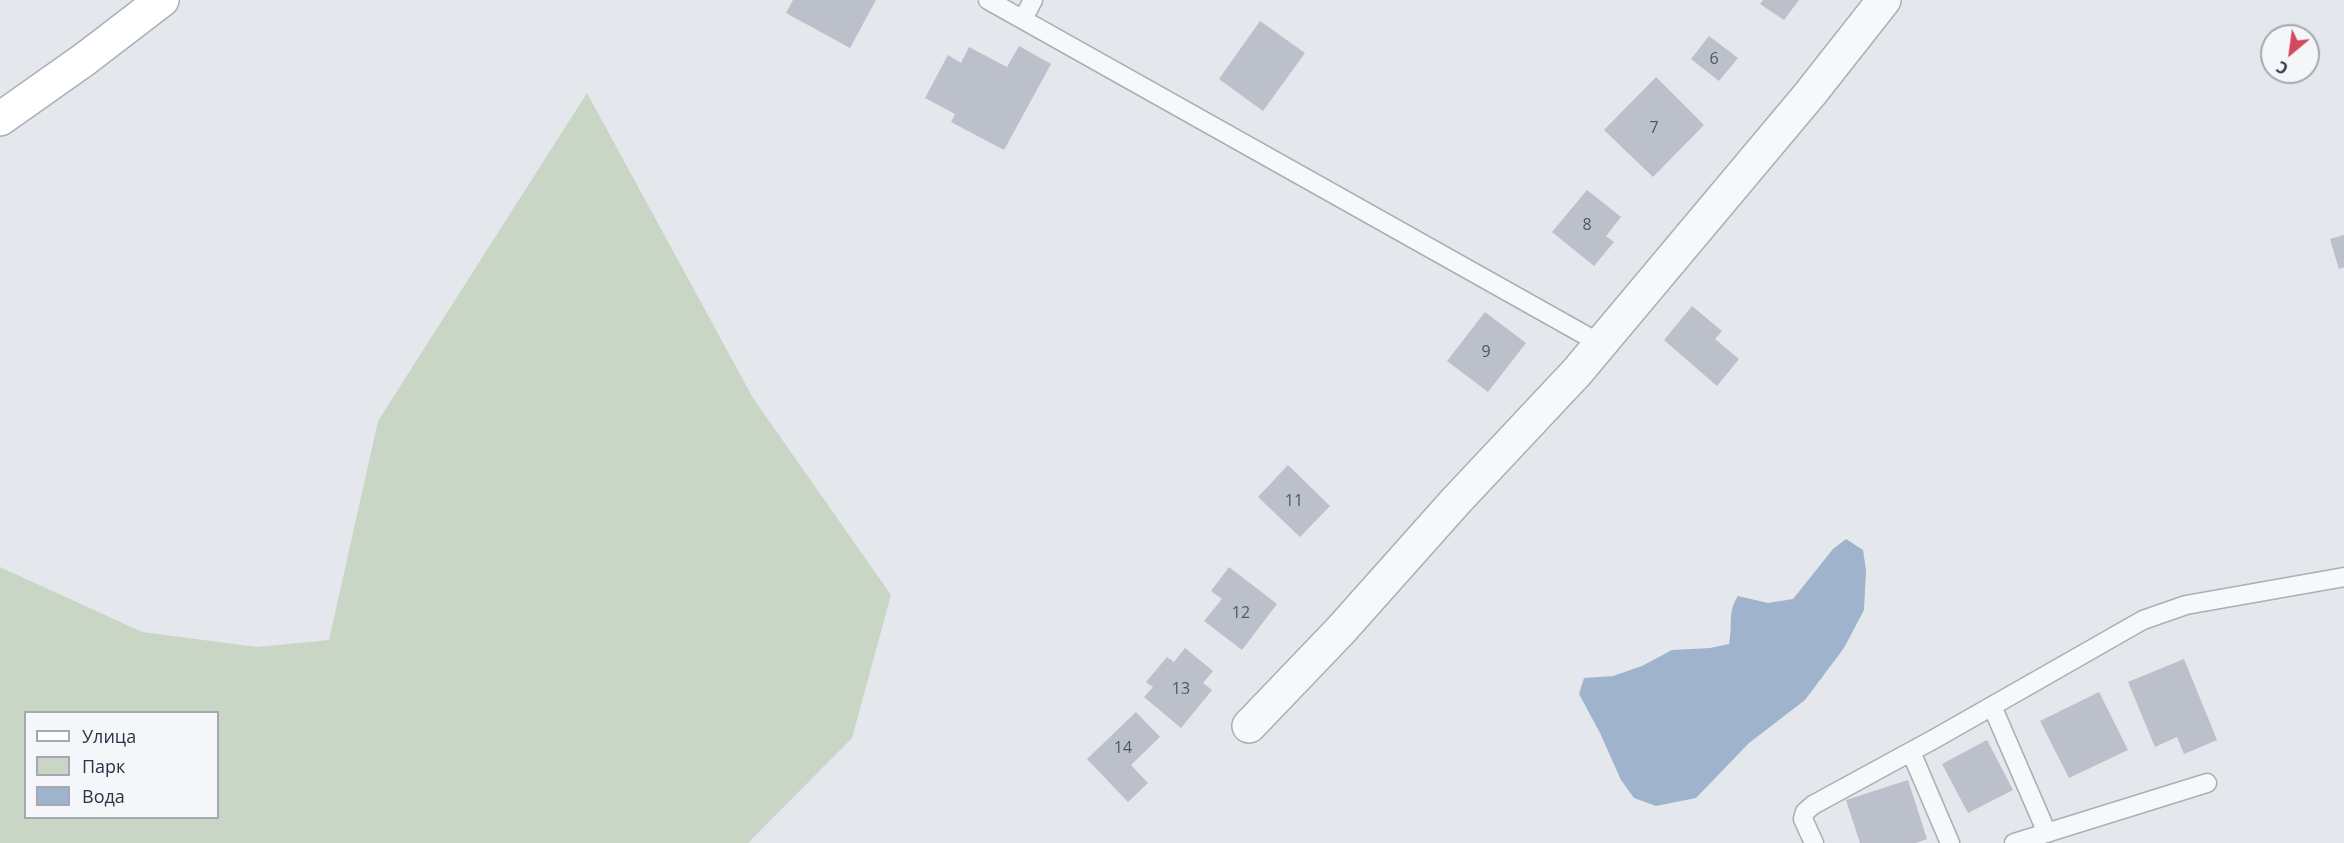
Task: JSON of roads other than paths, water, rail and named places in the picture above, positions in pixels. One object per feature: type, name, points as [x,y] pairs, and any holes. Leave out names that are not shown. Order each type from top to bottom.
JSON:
[{"type":"street","points":[[0,119],[85,59],[162,0]]},
{"type":"street","points":[[1249,726],[1341,630],[1601,344],[1810,94],[1884,0]]},
{"type":"lane","points":[[988,0],[1601,344]]},
{"type":"lane","points":[[1023,19],[1033,0]]},
{"type":"lane","points":[[1814,843],[1804,822],[1803,816],[1808,809],[2122,630],[2175,607],[2344,577]]},
{"type":"lane","points":[[1992,706],[2048,833]]},
{"type":"lane","points":[[1911,752],[1950,843]]},
{"type":"lane","points":[[2014,843],[2207,783]]},
{"type":"water","points":[[1846,539],[1863,550],[1866,570],[1864,610],[1844,648],[1805,700],[1749,743],[1696,798],[1656,806],[1634,798],[1621,780],[1579,694],[1584,678],[1613,676],[1642,666],[1672,650],[1710,648],[1729,644],[1731,614],[1738,596],[1768,603],[1793,599],[1833,549]]}]
